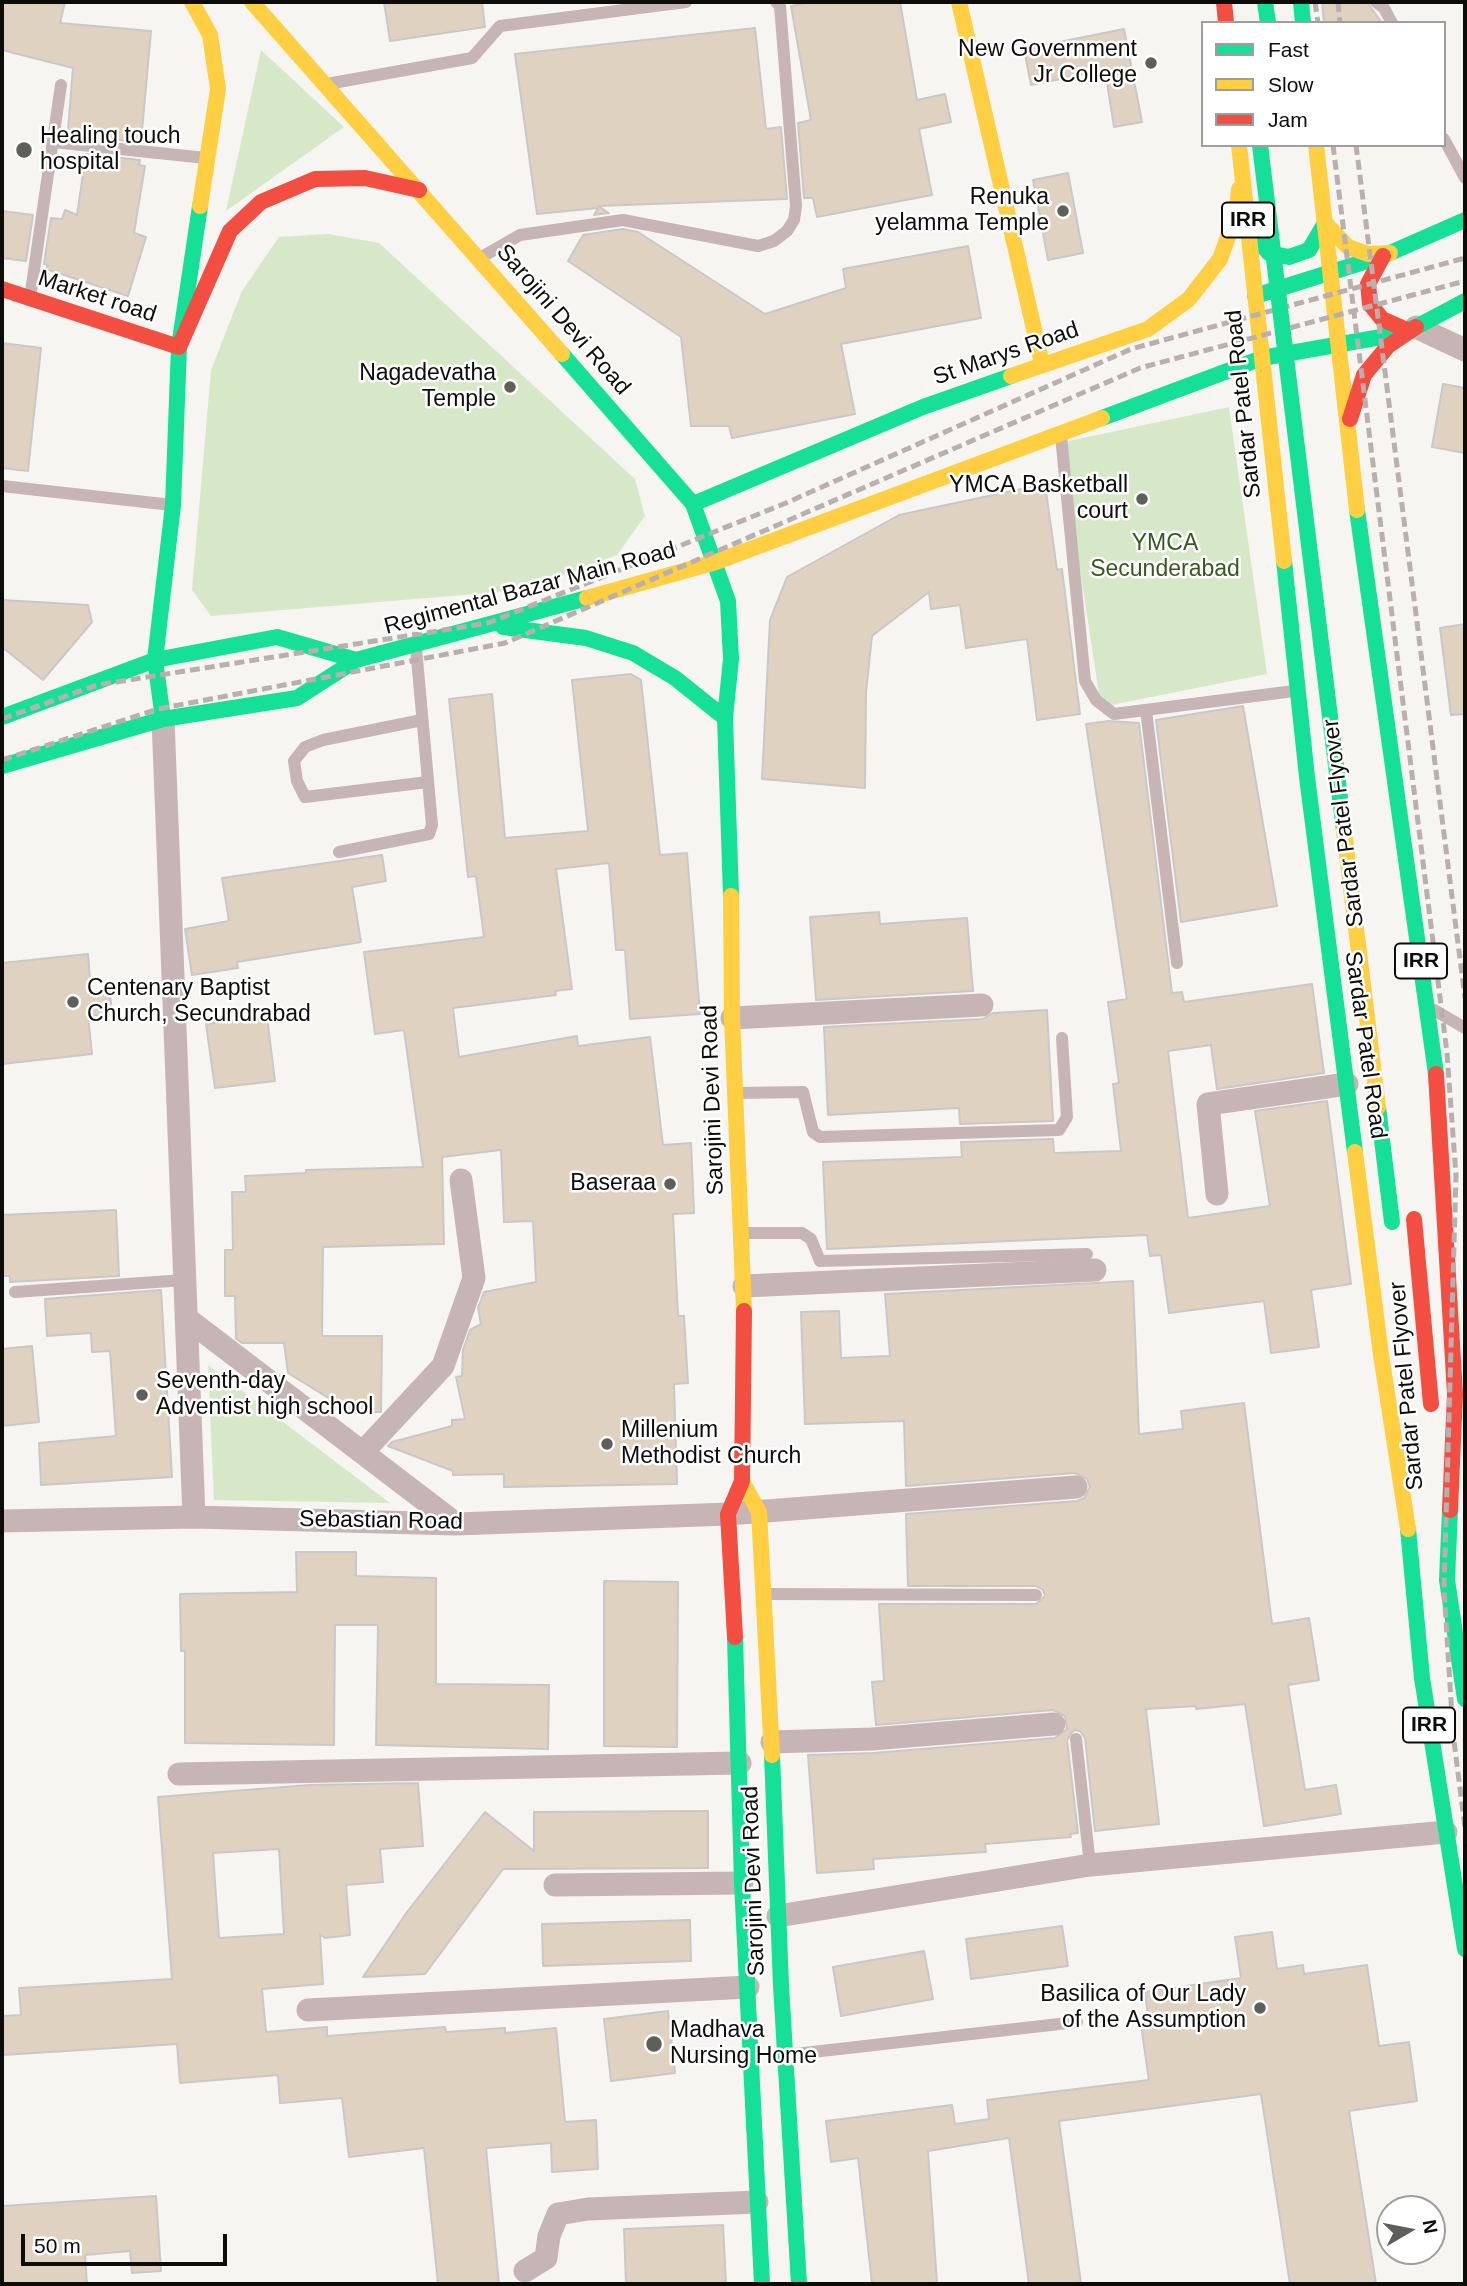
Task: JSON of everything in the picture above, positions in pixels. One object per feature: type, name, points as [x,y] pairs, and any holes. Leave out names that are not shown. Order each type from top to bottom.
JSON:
[{"type":"main road","name":"Sarojini Devi Road","points":[[252,2],[323,85],[480,258],[693,504],[728,601],[731,660],[725,718],[731,839],[732,1018],[744,1286],[742,1481],[728,1514],[740,1763],[742,1883],[762,2284]]},
{"type":"main road","points":[[959,2],[1042,364]]},
{"type":"main road","points":[[1224,2],[1226,21]]},
{"type":"main road","points":[[1265,2],[1268,21]]},
{"type":"main road","points":[[1301,2],[1303,21]]},
{"type":"main road","points":[[163,719],[155,660],[173,505],[179,347],[210,158],[218,89],[210,36],[196,8]]},
{"type":"main road","name":"Sardar Patel Flyover","points":[[1260,147],[1392,1229]]},
{"type":"main road","name":"IRR","points":[[1316,147],[1348,448],[1436,1071],[1460,1392],[1456,1578],[1465,1699]]},
{"type":"main road","name":"St Marys Road","points":[[693,504],[923,407],[1148,329],[1189,299],[1220,259],[1237,212],[1240,153]]},
{"type":"main road","name":"Sardar Patel Road","points":[[1240,153],[1298,691],[1347,1084],[1381,1355],[1406,1501],[1422,1678],[1465,1949]]},
{"type":"main road","points":[[179,347],[230,231],[261,202],[315,179],[365,178],[419,190]]},
{"type":"main road","name":"IRR","points":[[1247,220],[1254,239],[1261,246],[1269,253],[1289,257],[1308,250],[1325,223]]},
{"type":"main road","points":[[1255,296],[1387,255],[1465,220]]},
{"type":"main road","points":[[1325,223],[1348,247],[1368,254],[1387,255]]},
{"type":"main road","name":"IRR","points":[[1296,238],[1305,305]]},
{"type":"main road","points":[[1387,255],[1375,266],[1368,284],[1370,304],[1382,319],[1411,328]]},
{"type":"main road","name":"Market road","points":[[2,289],[179,347]]},
{"type":"main road","points":[[1348,448],[1350,411],[1364,375],[1388,346],[1411,328],[1465,301]]},
{"type":"main road","points":[[716,562],[1061,430],[1262,358],[1338,346],[1411,328]]},
{"type":"main road","points":[[1268,416],[1272,398],[1285,383],[1308,375],[1308,332]]},
{"type":"main road","points":[[1328,385],[1336,390],[1344,407]]},
{"type":"main road","name":"Regimental Bazar Main Road","points":[[2,766],[21,758],[163,719],[297,698],[356,660],[490,626],[716,562]]},
{"type":"main road","points":[[490,626],[586,638],[634,653],[675,678],[725,718]]},
{"type":"main road","points":[[2,717],[155,660],[277,637],[356,660]]},
{"type":"main road","name":"Sardar Patel Flyover","points":[[1414,1212],[1433,1427]]},
{"type":"main road","name":"Sardar Patel Flyover","points":[[1399,1361],[1406,1501]]},
{"type":"main road","name":"Sardar Patel Flyover","points":[[1436,1455],[1456,1578]]},
{"type":"main road","name":"Sarojini Devi Road","points":[[742,1481],[759,1512],[785,2055],[799,2284]]},
{"type":"street","points":[[1411,328],[1465,350]]},
{"type":"street","points":[[163,719],[194,1517]]},
{"type":"street","points":[[732,1018],[982,1006]]},
{"type":"street","points":[[1217,1194],[1208,1104],[1347,1084]]},
{"type":"street","points":[[363,1452],[443,1366],[474,1278],[461,1180]]},
{"type":"street","points":[[744,1286],[1091,1262]]},
{"type":"street","points":[[186,1318],[456,1524]]},
{"type":"street","name":"Sebastian Road","points":[[2,1521],[194,1517],[456,1524],[728,1514],[1076,1487]]},
{"type":"street","points":[[772,1742],[872,1739],[1055,1724]]},
{"type":"street","points":[[179,1774],[740,1763]]},
{"type":"street","points":[[778,1916],[1090,1865],[1446,1832]]},
{"type":"street","points":[[555,1885],[742,1883]]},
{"type":"street","points":[[309,2010],[748,1987]]},
{"type":"street","points":[[525,2271],[546,2259],[549,2236],[558,2214],[588,2209],[757,2202]]},
{"type":"lane","points":[[323,85],[472,58],[500,26],[687,2]]},
{"type":"lane","points":[[480,258],[520,236],[623,219],[758,246],[774,241],[787,231],[794,220],[796,206],[780,6],[776,2]]},
{"type":"lane","points":[[1376,2],[1384,8],[1391,21]]},
{"type":"lane","points":[[30,298],[61,85]]},
{"type":"lane","points":[[53,142],[210,158]]},
{"type":"lane","points":[[1446,143],[1465,178]]},
{"type":"lane","points":[[1061,430],[1085,681],[1096,700],[1114,714],[1298,691]]},
{"type":"lane","points":[[2,486],[173,505]]},
{"type":"lane","points":[[339,852],[429,834],[432,825],[415,645]]},
{"type":"lane","points":[[1146,710],[1177,963]]},
{"type":"lane","points":[[422,720],[323,740],[305,747],[294,761],[297,782],[305,797],[428,782]]},
{"type":"lane","points":[[1428,1007],[1465,1028]]},
{"type":"lane","points":[[734,1093],[803,1092],[813,1132],[820,1137],[1059,1130],[1068,1117],[1062,1038]]},
{"type":"lane","points":[[741,1233],[802,1233],[811,1239],[821,1261],[1091,1262]]},
{"type":"lane","points":[[15,1292],[184,1280]]},
{"type":"lane","points":[[764,1594],[1035,1595]]},
{"type":"lane","points":[[1076,1740],[1090,1865]]},
{"type":"lane","points":[[785,2055],[1077,2022]]},
{"type":"green space","points":[[261,50],[344,127],[226,211]]},
{"type":"green space","points":[[328,234],[379,243],[635,479],[645,516],[617,555],[523,590],[211,616],[192,590],[211,370],[242,291],[279,237]]},
{"type":"green space","name":"YMCA Secunderabad","points":[[1229,407],[1267,674],[1101,707],[1066,477],[1064,442]]},
{"type":"green space","points":[[208,1365],[390,1503],[214,1500]]},
{"type":"building","points":[[2,2],[65,2],[60,23],[151,31],[141,142],[89,137],[90,132],[68,130],[73,68],[2,50]]},
{"type":"building","points":[[384,2],[482,2],[485,27],[390,41]]},
{"type":"building","points":[[813,2],[900,2],[917,100],[945,94],[951,122],[919,129],[932,195],[817,217],[813,198],[804,198],[798,123],[811,120],[791,6]]},
{"type":"building","points":[[1322,2],[1367,2],[1381,21],[1324,21]]},
{"type":"building","points":[[755,28],[766,129],[781,127],[787,199],[598,206],[609,213],[594,215],[598,208],[537,214],[515,54]]},
{"type":"building","points":[[1124,29],[1142,122],[1114,127],[1105,70],[1031,85],[1024,49]]},
{"type":"building","points":[[86,154],[140,160],[139,165],[145,166],[134,233],[146,237],[128,296],[46,269],[48,265],[44,264],[51,218],[62,219],[65,210],[77,215]]},
{"type":"building","points":[[1068,173],[1083,253],[1048,260],[1033,180]]},
{"type":"building","points":[[2,211],[33,215],[26,261],[2,258]]},
{"type":"building","points":[[623,229],[638,232],[765,314],[846,288],[843,269],[968,246],[981,318],[841,344],[855,414],[732,438],[729,426],[691,426],[681,337],[568,261],[583,235]]},
{"type":"building","points":[[2,343],[41,348],[28,471],[2,468]]},
{"type":"building","points":[[1443,384],[1465,388],[1465,453],[1432,447]]},
{"type":"building","points":[[1045,484],[1057,570],[1062,569],[1080,714],[1037,720],[1027,639],[966,648],[960,605],[931,609],[929,592],[872,636],[866,692],[865,788],[762,779],[770,620],[787,577],[899,515]]},
{"type":"building","points":[[2,600],[88,605],[92,622],[43,680],[2,647]]},
{"type":"building","points":[[1465,624],[1465,714],[1451,715],[1440,628]]},
{"type":"building","points":[[631,674],[641,680],[660,855],[687,853],[700,1014],[630,1019],[625,950],[616,950],[609,863],[556,869],[572,989],[555,991],[556,995],[453,1008],[459,1057],[577,1036],[578,1046],[650,1037],[663,1145],[691,1143],[694,1213],[673,1214],[678,1316],[684,1316],[688,1383],[674,1384],[677,1484],[504,1487],[504,1474],[453,1475],[453,1471],[388,1446],[392,1442],[452,1426],[452,1420],[465,1419],[456,1377],[462,1376],[463,1350],[470,1330],[481,1324],[478,1308],[484,1292],[536,1282],[533,1221],[504,1222],[501,1150],[442,1157],[444,1244],[323,1247],[322,1336],[382,1336],[381,1412],[343,1412],[343,1407],[288,1373],[284,1343],[242,1343],[236,1339],[235,1296],[225,1296],[225,1250],[233,1250],[232,1192],[246,1192],[245,1176],[306,1173],[306,1170],[423,1167],[404,1030],[375,1034],[364,952],[484,937],[476,876],[468,877],[449,699],[492,694],[505,838],[588,831],[572,680]]},
{"type":"building","points":[[1243,706],[1277,906],[1181,922],[1156,720]]},
{"type":"building","points":[[1109,721],[1139,723],[1172,993],[1182,992],[1184,1002],[1312,984],[1324,1073],[1217,1089],[1211,1045],[1168,1051],[1188,1218],[1270,1206],[1255,1111],[1327,1101],[1351,1284],[1311,1290],[1319,1347],[1271,1353],[1264,1301],[1169,1313],[1161,1255],[1150,1256],[1147,1235],[827,1249],[823,1162],[962,1157],[961,1142],[1053,1139],[1054,1153],[1121,1151],[1113,1084],[1119,1083],[1108,1002],[1127,999],[1086,724]]},
{"type":"building","points":[[382,855],[386,881],[352,887],[361,942],[237,962],[238,968],[192,975],[185,929],[229,921],[222,878]]},
{"type":"building","points":[[879,912],[880,924],[967,918],[973,991],[816,1000],[810,917]]},
{"type":"building","points":[[88,954],[91,993],[110,991],[112,1014],[88,1016],[92,1054],[2,1064],[2,963]]},
{"type":"building","points":[[1047,1010],[1053,1121],[960,1124],[959,1108],[828,1115],[824,1027],[983,1019],[993,1013]]},
{"type":"building","points":[[267,1016],[275,1081],[215,1088],[206,1024]]},
{"type":"building","points":[[116,1210],[119,1276],[10,1282],[10,1276],[2,1276],[2,1215]]},
{"type":"building","points":[[1133,1281],[1139,1434],[1183,1429],[1181,1411],[1244,1403],[1272,1624],[1309,1618],[1319,1680],[1288,1685],[1305,1790],[1336,1785],[1341,1814],[1264,1826],[1245,1704],[1196,1709],[1196,1706],[1146,1709],[1159,1824],[1095,1831],[1085,1738],[1080,1731],[1074,1730],[1067,1740],[1078,1833],[1070,1834],[1071,1837],[985,1844],[986,1852],[873,1859],[874,1869],[817,1873],[808,1755],[873,1753],[1055,1738],[1067,1729],[1065,1716],[1053,1710],[876,1725],[872,1682],[884,1681],[879,1604],[1036,1604],[1045,1596],[1043,1590],[1036,1586],[908,1586],[906,1514],[1077,1501],[1084,1498],[1090,1487],[1087,1479],[1075,1473],[906,1486],[904,1421],[805,1424],[801,1312],[839,1311],[841,1358],[890,1356],[885,1294]]},
{"type":"building","points":[[161,1290],[172,1477],[41,1485],[39,1443],[116,1436],[110,1351],[92,1352],[91,1333],[47,1336],[45,1299]]},
{"type":"building","points":[[32,1346],[39,1422],[2,1426],[2,1349]]},
{"type":"building","points":[[296,1552],[356,1552],[356,1576],[436,1578],[436,1684],[549,1685],[548,1749],[376,1745],[378,1625],[335,1625],[334,1745],[185,1743],[185,1651],[181,1651],[180,1594],[297,1592]]},
{"type":"building","points":[[604,1581],[678,1582],[677,1747],[604,1746]]},
{"type":"building","points":[[418,1783],[423,1846],[380,1849],[383,1882],[346,1885],[350,1935],[325,1938],[320,1934],[323,1984],[262,1989],[266,2032],[327,2027],[327,2036],[445,2027],[446,2032],[505,2028],[505,2033],[556,2028],[565,2122],[596,2120],[598,2169],[552,2172],[551,2143],[486,2148],[499,2284],[438,2284],[424,2148],[349,2157],[342,2098],[280,2103],[278,2075],[180,2083],[177,2044],[2,2055],[2,2016],[21,2015],[19,1988],[172,1979],[158,1797],[309,1785]],"holes":[[[279,1849],[284,1934],[219,1938],[213,1853]]]},
{"type":"building","points":[[708,1811],[708,1868],[503,1869],[425,1974],[363,1977],[407,1912],[485,1812],[534,1851],[534,1812]]},
{"type":"building","points":[[690,1920],[691,1961],[543,1966],[542,1924]]},
{"type":"building","points":[[1062,1926],[1068,1966],[971,1979],[966,1939]]},
{"type":"building","points":[[1272,1932],[1277,1969],[1303,1965],[1304,1974],[1367,1965],[1379,2046],[1409,2042],[1417,2101],[1349,2111],[1376,2284],[1290,2284],[1261,2094],[1059,2121],[1081,2284],[1029,2284],[1009,2138],[928,2151],[937,2284],[872,2284],[858,2158],[831,2162],[826,2121],[952,2105],[955,2124],[989,2119],[987,2100],[1149,2080],[1141,2025],[1149,2024],[1145,1992],[1241,1978],[1235,1937]]},
{"type":"building","points":[[924,1951],[933,1999],[841,2016],[833,1967]]},
{"type":"building","points":[[668,2011],[675,2073],[611,2081],[604,2019]]},
{"type":"building","points":[[156,2196],[161,2271],[132,2273],[130,2251],[85,2255],[87,2284],[2,2284],[2,2206]]},
{"type":"building","points":[[723,2225],[726,2284],[626,2284],[624,2229]]},
{"type":"railway","points":[[1315,2],[1318,21]]},
{"type":"railway","points":[[1338,2],[1340,21]]},
{"type":"railway","points":[[1333,147],[1447,1053],[1456,1176],[1444,1589],[1453,1733],[1465,1828]]},
{"type":"railway","points":[[1356,147],[1465,998]]},
{"type":"railway","points":[[2,719],[97,685],[488,623],[786,503],[1131,349],[1465,258]]},
{"type":"railway","points":[[2,760],[158,709],[505,643],[1140,368],[1465,281]]},
{"type":"traffic: fast","points":[[1265,2],[1268,21]]},
{"type":"traffic: fast","points":[[1301,2],[1303,21]]},
{"type":"traffic: fast","points":[[1260,147],[1344,831]]},
{"type":"traffic: fast","points":[[163,719],[155,660],[173,505],[179,347],[200,206]]},
{"type":"traffic: fast","points":[[1255,296],[1383,256],[1465,220]]},
{"type":"traffic: fast","points":[[1252,233],[1269,253],[1289,257],[1309,250],[1325,223]]},
{"type":"traffic: fast","points":[[1102,418],[1262,358],[1381,337],[1416,327],[1465,301]]},
{"type":"traffic: fast","points":[[562,354],[693,504],[728,601],[731,659],[725,718],[731,896]]},
{"type":"traffic: fast","points":[[693,504],[923,407],[1011,376]]},
{"type":"traffic: fast","points":[[1357,510],[1436,1074]]},
{"type":"traffic: fast","points":[[1284,561],[1307,777],[1355,1152]]},
{"type":"traffic: fast","points":[[2,766],[163,719],[297,698],[356,660],[587,598]]},
{"type":"traffic: fast","points":[[503,627],[586,638],[633,653],[675,678],[725,718]]},
{"type":"traffic: fast","points":[[2,717],[155,660],[277,637],[356,660]]},
{"type":"traffic: fast","points":[[1378,1107],[1392,1222]]},
{"type":"traffic: fast","points":[[1450,1510],[1447,1580],[1465,1699]]},
{"type":"traffic: fast","points":[[1408,1529],[1422,1678],[1465,1949]]},
{"type":"traffic: fast","points":[[735,1637],[742,1883],[762,2284]]},
{"type":"traffic: fast","points":[[772,1755],[781,1986],[799,2284]]},
{"type":"traffic: slow","points":[[192,2],[210,35],[218,89],[200,206]]},
{"type":"traffic: slow","points":[[252,2],[562,354]]},
{"type":"traffic: slow","points":[[959,2],[1042,364]]},
{"type":"traffic: slow","points":[[1239,147],[1284,561]]},
{"type":"traffic: slow","points":[[1316,147],[1357,510]]},
{"type":"traffic: slow","points":[[1011,376],[1148,329],[1189,299],[1220,259],[1237,212],[1239,189]]},
{"type":"traffic: slow","points":[[1325,223],[1348,247],[1368,254],[1390,253]]},
{"type":"traffic: slow","points":[[587,598],[716,562],[1102,418]]},
{"type":"traffic: slow","points":[[1344,831],[1378,1107]]},
{"type":"traffic: slow","points":[[731,896],[732,1018],[744,1311]]},
{"type":"traffic: slow","points":[[1355,1152],[1381,1355],[1408,1529]]},
{"type":"traffic: slow","points":[[742,1481],[759,1512],[772,1755]]},
{"type":"traffic: jam","points":[[1224,2],[1226,21]]},
{"type":"traffic: jam","points":[[2,289],[179,347],[230,231],[261,202],[315,179],[365,178],[419,190]]},
{"type":"traffic: jam","points":[[1383,256],[1368,284],[1370,304],[1382,319],[1407,330]]},
{"type":"traffic: jam","points":[[1350,419],[1364,375],[1388,346],[1416,327]]},
{"type":"traffic: jam","points":[[1436,1074],[1455,1394],[1450,1510]]},
{"type":"traffic: jam","points":[[1414,1219],[1431,1404]]},
{"type":"traffic: jam","points":[[735,1637],[728,1514],[742,1481],[744,1311]]},
{"type":"place","name":"New Government Jr College","points":[[1151,63]]},
{"type":"place","name":"Healing touch hospital","points":[[24,150]]},
{"type":"place","name":"Renuka yelamma Temple","points":[[1063,211]]},
{"type":"place","name":"Nagadevatha Temple","points":[[510,387]]},
{"type":"place","name":"YMCA Basketball court","points":[[1142,499]]},
{"type":"place","name":"Centenary Baptist Church, Secundrabad","points":[[73,1002]]},
{"type":"place","name":"Baseraa","points":[[670,1184]]},
{"type":"place","name":"Seventh-day Adventist high school","points":[[142,1395]]},
{"type":"place","name":"Millenium Methodist Church","points":[[607,1444]]},
{"type":"place","name":"Basilica of Our Lady of the Assumption","points":[[1260,2008]]},
{"type":"place","name":"Madhava Nursing Home","points":[[654,2044]]}]
